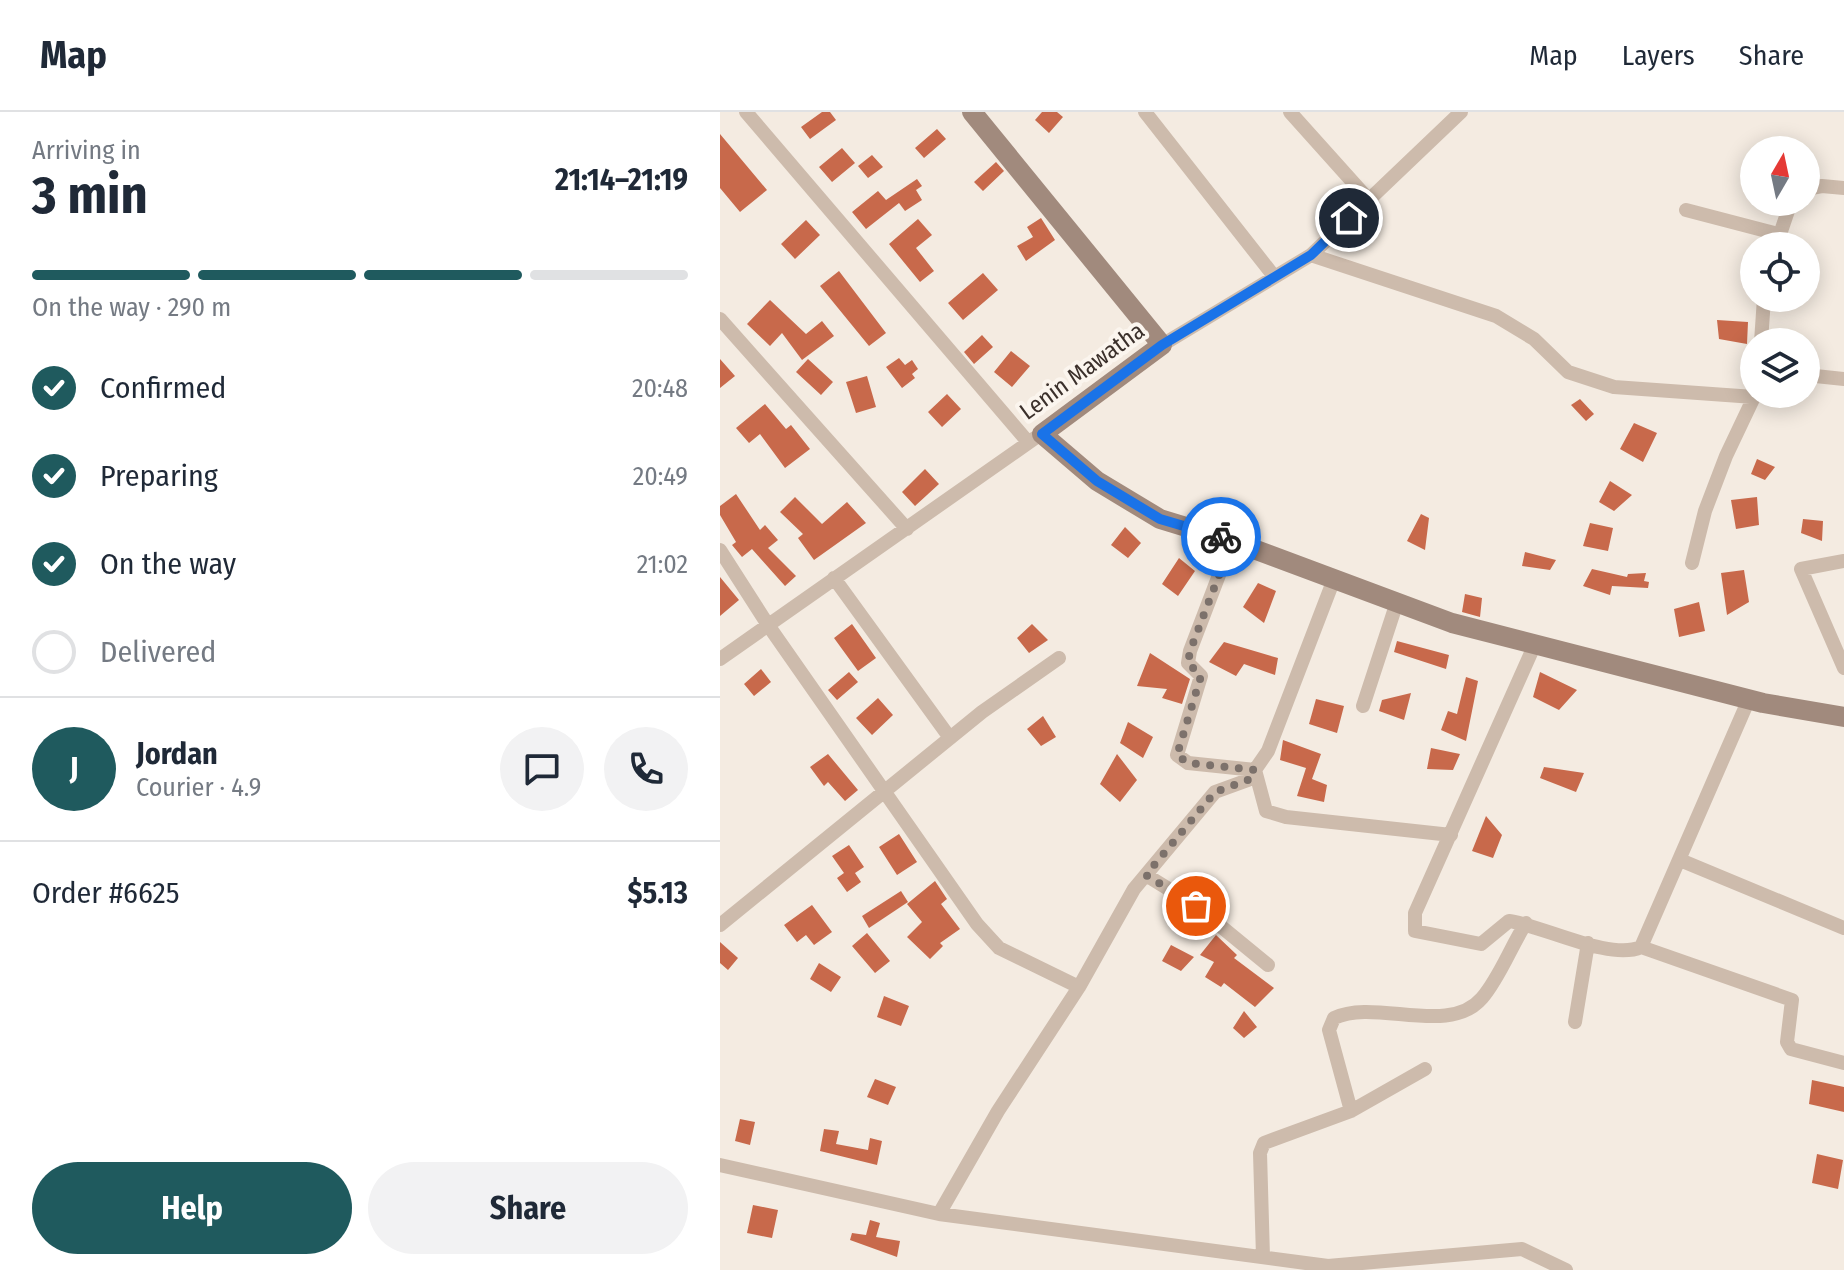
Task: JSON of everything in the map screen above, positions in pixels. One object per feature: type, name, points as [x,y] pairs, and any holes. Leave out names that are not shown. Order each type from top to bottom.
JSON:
[{"type":"street","points":[[746,112],[1035,438],[1160,519],[1232,541],[1452,623],[1749,699],[1844,717]]},
{"type":"street","points":[[972,112],[1162,345]]},
{"type":"street","points":[[1145,112],[1273,275]]},
{"type":"street","name":"Lenin Mawatha","points":[[720,659],[1162,345],[1273,275],[1311,255],[1461,112]]},
{"type":"street","points":[[1293,113],[1368,199]]},
{"type":"street","points":[[1820,186],[1844,188]]},
{"type":"street","points":[[1686,210],[1753,232]]},
{"type":"street","points":[[1311,255],[1496,316],[1534,339],[1568,372],[1614,387],[1740,395]]},
{"type":"street","points":[[720,319],[907,529]]},
{"type":"street","points":[[1820,376],[1844,379]]},
{"type":"street","points":[[1692,563],[1705,511],[1748,408]]},
{"type":"street","points":[[1232,541],[1190,651],[1188,663],[1201,676],[1177,755],[1188,763],[1255,770]]},
{"type":"street","points":[[720,550],[768,625],[977,924],[999,948],[1079,987]]},
{"type":"street","points":[[1844,561],[1801,569],[1844,668]]},
{"type":"street","points":[[834,578],[950,738]]},
{"type":"street","points":[[939,1214],[998,1111],[1079,987],[1134,889],[1215,792],[1248,780],[1268,751],[1334,579]]},
{"type":"street","points":[[1363,706],[1397,602]]},
{"type":"street","points":[[1535,644],[1415,913],[1415,931],[1481,944],[1509,921],[1526,923],[1588,943],[1632,951],[1641,947],[1749,699]]},
{"type":"street","points":[[720,925],[950,738],[1059,658]]},
{"type":"street","points":[[1255,770],[1266,811],[1286,817],[1451,835]]},
{"type":"street","points":[[1680,860],[1844,928]]},
{"type":"street","points":[[1146,875],[1196,906],[1268,965]]},
{"type":"street","points":[[1351,1111],[1329,1030],[1334,1018],[1348,1011],[1438,1016],[1466,1009],[1482,999],[1526,923]]},
{"type":"street","points":[[1575,1022],[1588,943]]},
{"type":"street","points":[[1641,947],[1792,1000],[1787,1042],[1791,1049],[1844,1063]]},
{"type":"street","points":[[1263,1257],[1260,1153],[1264,1143],[1351,1111],[1425,1069]]},
{"type":"street","points":[[720,1165],[939,1214],[1328,1266],[1522,1249],[1566,1270]]},
{"type":"building","points":[[822,112],[830,112],[836,120],[810,139],[801,127]]},
{"type":"building","points":[[1042,112],[1057,112],[1063,117],[1049,133],[1035,120]]},
{"type":"building","points":[[937,129],[946,139],[924,158],[915,148]]},
{"type":"building","points":[[720,134],[767,190],[740,212],[720,188]]},
{"type":"building","points":[[842,148],[855,163],[832,182],[819,167]]},
{"type":"building","points":[[872,155],[883,167],[868,178],[858,166]]},
{"type":"building","points":[[996,162],[1004,171],[983,191],[974,182]]},
{"type":"building","points":[[917,179],[922,186],[916,190],[922,200],[905,211],[899,203],[866,229],[852,212],[878,191],[886,200]]},
{"type":"building","points":[[1041,218],[1055,240],[1026,261],[1017,246],[1033,237],[1027,227]]},
{"type":"building","points":[[918,219],[932,235],[916,248],[934,271],[920,282],[889,244]]},
{"type":"building","points":[[806,220],[820,235],[795,259],[781,244]]},
{"type":"building","points":[[839,271],[886,333],[869,346],[820,286]]},
{"type":"building","points":[[983,273],[998,290],[963,320],[948,303]]},
{"type":"building","points":[[770,300],[806,334],[822,321],[834,336],[802,360],[782,333],[770,346],[747,324]]},
{"type":"building","points":[[1717,320],[1748,322],[1748,328],[1740,328],[1740,343],[1719,339]]},
{"type":"building","points":[[982,335],[993,347],[974,364],[964,352]]},
{"type":"building","points":[[1011,351],[1030,366],[1012,387],[994,372]]},
{"type":"building","points":[[899,358],[905,365],[912,360],[918,369],[912,374],[915,378],[902,388],[886,367]]},
{"type":"building","points":[[720,359],[735,376],[720,388]]},
{"type":"building","points":[[808,359],[833,382],[821,395],[796,372]]},
{"type":"building","points":[[867,376],[876,407],[856,413],[846,382]]},
{"type":"building","points":[[947,394],[961,409],[942,427],[928,412]]},
{"type":"building","points":[[1580,399],[1594,414],[1586,421],[1571,405]]},
{"type":"building","points":[[765,404],[786,429],[791,425],[810,449],[785,468],[760,434],[749,443],[736,428]]},
{"type":"building","points":[[1634,423],[1657,433],[1643,462],[1620,449]]},
{"type":"building","points":[[1757,459],[1775,467],[1765,480],[1751,474]]},
{"type":"building","points":[[925,469],[939,484],[915,506],[902,492]]},
{"type":"building","points":[[1610,481],[1632,495],[1614,511],[1599,502]]},
{"type":"building","points":[[736,494],[760,530],[765,525],[778,540],[768,548],[796,576],[785,586],[752,549],[742,557],[732,545],[736,542],[720,515],[720,506]]},
{"type":"building","points":[[795,497],[822,524],[847,502],[866,523],[814,560],[798,538],[803,534],[780,512]]},
{"type":"building","points":[[1757,497],[1759,525],[1736,529],[1731,500]]},
{"type":"building","points":[[1421,514],[1429,518],[1425,550],[1407,541]]},
{"type":"building","points":[[1803,519],[1823,521],[1822,541],[1801,533]]},
{"type":"building","points":[[1590,523],[1613,528],[1608,551],[1583,546]]},
{"type":"building","points":[[1125,527],[1141,543],[1128,558],[1111,545]]},
{"type":"building","points":[[1525,552],[1556,560],[1550,570],[1522,566]]},
{"type":"building","points":[[1179,558],[1195,571],[1178,596],[1162,584]]},
{"type":"building","points":[[1592,569],[1627,577],[1628,574],[1646,573],[1644,581],[1649,582],[1648,588],[1612,586],[1610,595],[1583,586]]},
{"type":"building","points":[[1744,570],[1749,602],[1727,615],[1721,573]]},
{"type":"building","points":[[720,577],[739,600],[720,616]]},
{"type":"building","points":[[1258,583],[1276,591],[1264,623],[1243,607]]},
{"type":"building","points":[[1465,594],[1482,598],[1480,617],[1462,612]]},
{"type":"building","points":[[1699,602],[1705,631],[1679,637],[1674,609]]},
{"type":"building","points":[[852,624],[876,658],[858,671],[834,638]]},
{"type":"building","points":[[1032,624],[1048,640],[1029,653],[1017,638]]},
{"type":"building","points":[[1397,641],[1449,655],[1446,669],[1394,652]]},
{"type":"building","points":[[1224,642],[1278,658],[1275,675],[1244,664],[1236,676],[1209,662]]},
{"type":"building","points":[[1150,653],[1190,679],[1182,704],[1162,698],[1167,689],[1137,686]]},
{"type":"building","points":[[761,669],[771,682],[754,696],[744,684]]},
{"type":"building","points":[[849,672],[858,682],[837,700],[828,690]]},
{"type":"building","points":[[1540,672],[1577,690],[1559,710],[1533,697]]},
{"type":"building","points":[[1466,677],[1478,681],[1466,741],[1441,730],[1448,711],[1457,714]]},
{"type":"building","points":[[1411,693],[1404,720],[1379,711],[1382,700]]},
{"type":"building","points":[[878,698],[893,715],[872,735],[856,718]]},
{"type":"building","points":[[1316,699],[1344,706],[1337,733],[1309,724]]},
{"type":"building","points":[[1043,716],[1056,737],[1041,746],[1027,729]]},
{"type":"building","points":[[1128,722],[1153,737],[1143,758],[1120,743]]},
{"type":"building","points":[[1283,740],[1321,754],[1312,779],[1327,785],[1324,802],[1297,796],[1306,768],[1280,760]]},
{"type":"building","points":[[1431,748],[1460,754],[1453,770],[1427,769]]},
{"type":"building","points":[[828,754],[858,790],[845,801],[828,782],[824,786],[810,767]]},
{"type":"building","points":[[1117,754],[1137,780],[1120,802],[1100,784]]},
{"type":"building","points":[[1544,767],[1584,773],[1576,792],[1540,778]]},
{"type":"building","points":[[1486,816],[1502,835],[1493,858],[1472,851]]},
{"type":"building","points":[[899,834],[917,862],[897,875],[879,847]]},
{"type":"building","points":[[849,845],[864,867],[855,873],[861,882],[847,892],[837,878],[844,873],[832,856]]},
{"type":"building","points":[[935,881],[947,899],[941,904],[960,929],[940,943],[943,946],[930,959],[907,937],[922,922],[907,904]]},
{"type":"building","points":[[901,891],[908,902],[869,928],[862,916]]},
{"type":"building","points":[[812,905],[832,932],[814,945],[806,935],[797,942],[784,925]]},
{"type":"building","points":[[867,933],[890,961],[875,973],[852,946]]},
{"type":"building","points":[[1216,935],[1237,955],[1234,958],[1274,988],[1255,1007],[1224,983],[1221,987],[1205,977],[1214,962],[1200,955]]},
{"type":"building","points":[[720,942],[738,958],[728,970],[720,963]]},
{"type":"building","points":[[1171,945],[1194,957],[1181,971],[1162,961]]},
{"type":"building","points":[[819,963],[841,977],[831,992],[810,979]]},
{"type":"building","points":[[884,996],[909,1006],[901,1026],[877,1017]]},
{"type":"building","points":[[1244,1011],[1257,1027],[1244,1038],[1233,1028]]},
{"type":"building","points":[[875,1079],[896,1087],[888,1105],[867,1097]]},
{"type":"building","points":[[1812,1080],[1844,1087],[1844,1112],[1809,1104]]},
{"type":"building","points":[[740,1119],[755,1122],[750,1145],[735,1141]]},
{"type":"building","points":[[824,1129],[839,1131],[836,1144],[868,1150],[870,1138],[882,1141],[877,1165],[820,1151]]},
{"type":"building","points":[[1817,1154],[1843,1160],[1838,1189],[1812,1183]]},
{"type":"building","points":[[753,1205],[778,1210],[772,1238],[747,1233]]},
{"type":"building","points":[[870,1220],[880,1223],[876,1237],[900,1241],[897,1257],[850,1240],[852,1233],[866,1235]]},
{"type":"way so far","points":[[1196,906],[1146,875],[1215,792],[1248,780],[1255,770],[1188,763],[1177,755],[1201,676],[1188,663],[1190,651],[1232,541],[1221,537]]},
{"type":"route","points":[[1221,537],[1160,519],[1097,481],[1042,434],[1162,345],[1273,275],[1311,255],[1349,218]]}]
